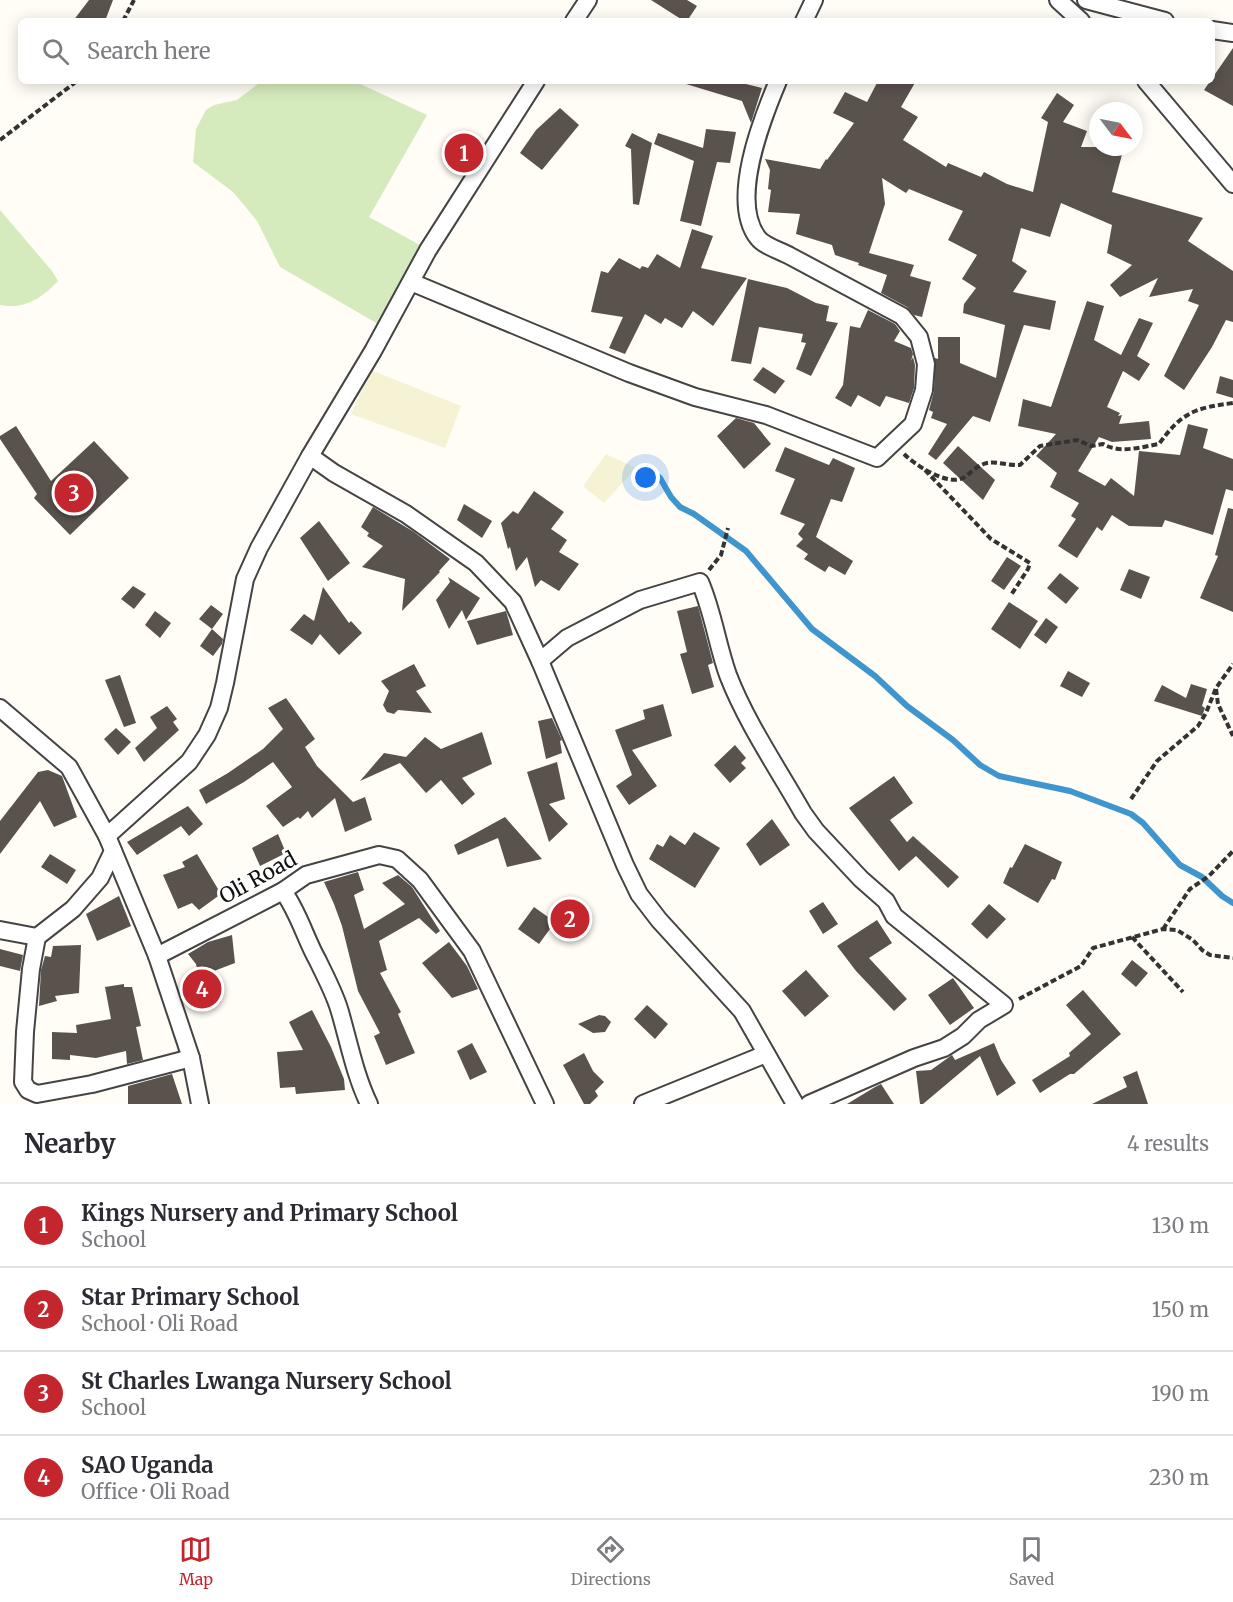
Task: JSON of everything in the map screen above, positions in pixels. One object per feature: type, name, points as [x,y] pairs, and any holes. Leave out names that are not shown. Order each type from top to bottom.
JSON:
[{"type":"street","points":[[576,18],[588,0]]},
{"type":"street","points":[[805,18],[814,0]]},
{"type":"street","points":[[1058,0],[1078,18]]},
{"type":"street","points":[[1086,0],[1154,18]]},
{"type":"street","points":[[1215,30],[1233,33]]},
{"type":"street","points":[[191,1058],[92,1084],[37,1094],[28,1089],[23,1082],[27,1013],[37,937],[73,909],[100,878],[110,844],[189,762],[207,735],[219,708],[245,579],[259,548],[428,250],[534,84]]},
{"type":"street","points":[[411,282],[629,373],[695,397],[766,416],[877,459],[913,424],[924,390],[926,364],[919,337],[903,316],[759,239],[746,211],[747,184],[751,159],[777,84]]},
{"type":"street","points":[[1149,84],[1233,184]]},
{"type":"street","points":[[310,456],[406,514],[476,562],[513,602],[639,894],[659,920],[742,1011],[795,1104]]},
{"type":"street","points":[[540,661],[567,638],[640,600],[700,582],[708,601],[731,681],[770,757],[803,813],[825,841],[861,879],[886,901],[894,916],[1004,1005],[979,1020],[963,1036],[944,1048],[914,1058],[809,1104]]},
{"type":"street","points":[[0,708],[69,767],[110,844],[157,957],[191,1058],[200,1104]]},
{"type":"street","name":"Oli Road","points":[[157,957],[283,891],[306,875],[379,855],[397,859],[420,880],[472,951],[544,1104]]},
{"type":"street","points":[[283,891],[300,919],[325,973],[340,1012],[350,1051],[369,1104]]},
{"type":"street","points":[[0,930],[37,937]]},
{"type":"street","points":[[643,1104],[766,1054]]},
{"type":"path","points":[[125,18],[134,0]]},
{"type":"path","points":[[0,140],[72,84]]},
{"type":"path","points":[[922,468],[943,478],[955,480],[988,462],[1020,465],[1040,446],[1054,442],[1077,440],[1091,446],[1103,444],[1112,449],[1160,444],[1172,426],[1197,409],[1209,405],[1233,403]]},
{"type":"path","points":[[877,459],[901,452],[922,468],[991,539],[1030,563],[1011,595]]},
{"type":"path","points":[[700,582],[721,555],[728,528]]},
{"type":"path","points":[[1131,799],[1157,761],[1198,726],[1216,688],[1233,664]]},
{"type":"path","points":[[1216,688],[1218,704],[1233,736]]},
{"type":"path","points":[[1163,928],[1190,889],[1209,876],[1233,851]]},
{"type":"path","points":[[1004,1005],[1081,966],[1093,948],[1163,928],[1177,930],[1210,955],[1233,958]]},
{"type":"path","points":[[1132,937],[1183,993]]},
{"type":"shaded area","points":[[371,370],[461,406],[445,448],[351,414]]},
{"type":"shaded area","points":[[606,454],[636,468],[604,503],[583,486]]},
{"type":"green space","points":[[258,84],[360,84],[427,115],[369,217],[420,245],[378,324],[280,267],[257,221],[244,205],[233,192],[193,162],[196,129],[206,110],[214,105],[237,100]]},
{"type":"green space","points":[[0,210],[58,281],[46,293],[17,306],[0,305]]},
{"type":"building","points":[[89,0],[113,0],[106,18],[75,18]]},
{"type":"building","points":[[651,0],[687,0],[697,6],[689,18],[679,18]]},
{"type":"building","points":[[1233,48],[1233,106],[1204,90],[1208,84],[1215,84],[1215,74]]},
{"type":"building","points":[[686,84],[746,84],[762,88],[751,123],[742,101]]},
{"type":"building","points":[[876,84],[914,84],[901,107],[918,117],[903,140],[946,167],[948,163],[981,177],[984,172],[1007,184],[1033,192],[1048,122],[1041,118],[1057,93],[1074,105],[1063,122],[1087,131],[1081,147],[1089,147],[1089,156],[1122,156],[1112,192],[1203,218],[1188,241],[1233,271],[1233,322],[1226,320],[1212,347],[1184,390],[1164,376],[1199,305],[1188,301],[1193,289],[1149,297],[1158,278],[1120,297],[1110,285],[1132,265],[1107,253],[1112,225],[1061,203],[1050,237],[1021,228],[1012,261],[1027,271],[1013,292],[1056,301],[1050,330],[1024,325],[990,422],[973,416],[936,460],[928,454],[947,424],[931,418],[933,412],[929,410],[934,391],[935,358],[938,359],[938,337],[960,337],[960,363],[996,378],[1005,325],[963,313],[964,304],[976,288],[962,279],[977,255],[948,240],[963,211],[909,189],[906,193],[882,178],[885,204],[869,253],[914,265],[910,276],[931,282],[922,317],[914,315],[907,307],[881,293],[887,275],[835,255],[832,245],[796,234],[800,214],[768,212],[771,190],[768,189],[770,170],[765,159],[820,169],[854,123],[833,113],[845,92],[867,102]]},
{"type":"building","points":[[560,108],[579,125],[542,170],[520,153],[536,130]]},
{"type":"building","points":[[706,129],[736,132],[730,163],[717,162],[701,226],[680,221],[694,161],[654,144],[658,133],[703,148]]},
{"type":"building","points":[[632,133],[652,143],[639,205],[633,204],[631,149],[625,146]]},
{"type":"building","points":[[692,229],[713,236],[701,268],[747,278],[713,326],[693,311],[682,328],[665,318],[661,324],[645,314],[625,354],[609,348],[623,317],[591,312],[601,271],[608,273],[619,258],[640,269],[642,266],[648,268],[657,254],[680,268]]},
{"type":"building","points":[[748,279],[787,288],[816,303],[829,306],[826,321],[838,323],[811,376],[796,369],[806,343],[801,342],[803,334],[759,327],[751,364],[731,361]]},
{"type":"building","points":[[1087,301],[1104,306],[1094,340],[1121,355],[1139,318],[1153,323],[1137,356],[1150,364],[1139,381],[1123,371],[1107,407],[1120,413],[1118,416],[1122,415],[1119,424],[1149,421],[1151,439],[1112,442],[1099,437],[1078,471],[1105,486],[1111,478],[1134,496],[1139,451],[1180,455],[1188,424],[1208,429],[1203,448],[1233,459],[1233,491],[1226,489],[1213,535],[1165,520],[1162,527],[1129,526],[1112,515],[1102,531],[1097,527],[1077,558],[1058,546],[1076,519],[1071,516],[1079,503],[1050,487],[1057,473],[1036,456],[1056,434],[1018,426],[1023,399],[1051,407]]},
{"type":"building","points":[[868,310],[895,324],[900,331],[894,341],[911,348],[913,354],[911,361],[913,357],[915,365],[914,388],[909,403],[886,396],[880,407],[858,395],[851,407],[835,398],[843,385],[850,326],[860,328]]},
{"type":"building","points":[[763,367],[785,381],[775,394],[753,380]]},
{"type":"building","points":[[1220,376],[1233,380],[1233,398],[1216,393]]},
{"type":"building","points":[[736,418],[754,423],[771,444],[744,469],[717,436]]},
{"type":"building","points":[[16,426],[51,481],[94,441],[129,478],[70,535],[34,498],[37,494],[0,439],[0,436]]},
{"type":"building","points":[[958,446],[995,480],[983,500],[943,463]]},
{"type":"building","points":[[785,447],[829,465],[833,458],[855,468],[842,502],[831,499],[816,537],[853,561],[845,575],[829,566],[825,572],[804,559],[808,554],[796,546],[803,539],[798,534],[805,524],[780,514],[795,479],[775,471]]},
{"type":"building","points":[[534,491],[564,512],[551,529],[567,540],[559,552],[579,564],[559,591],[541,580],[535,587],[527,557],[516,571],[501,523],[513,511],[518,514]]},
{"type":"building","points":[[464,504],[492,521],[482,538],[457,520]]},
{"type":"building","points":[[373,507],[414,532],[450,559],[402,611],[405,579],[362,567],[383,546],[367,536],[369,533],[361,527]]},
{"type":"building","points":[[1228,508],[1233,509],[1233,612],[1200,598],[1218,556],[1215,555]]},
{"type":"building","points":[[319,521],[350,563],[328,581],[300,538]]},
{"type":"building","points":[[1007,557],[1021,566],[1004,590],[991,581]]},
{"type":"building","points":[[1129,569],[1150,577],[1141,599],[1120,590]]},
{"type":"building","points":[[1060,573],[1079,588],[1066,604],[1047,588]]},
{"type":"building","points":[[448,577],[480,598],[466,620],[462,610],[449,629],[436,600],[450,582]]},
{"type":"building","points":[[133,586],[146,594],[134,609],[121,599]]},
{"type":"building","points":[[323,587],[349,623],[351,621],[362,633],[339,655],[320,634],[312,645],[290,630],[304,614],[314,621]]},
{"type":"building","points":[[1009,602],[1038,621],[1020,649],[991,629]]},
{"type":"building","points":[[211,605],[223,614],[212,629],[199,619]]},
{"type":"building","points":[[698,606],[713,663],[708,665],[714,687],[692,694],[680,654],[687,652],[677,611]]},
{"type":"building","points":[[155,611],[171,623],[160,638],[145,625]]},
{"type":"building","points":[[506,611],[513,635],[477,645],[467,621]]},
{"type":"building","points":[[1046,618],[1058,627],[1046,644],[1034,635]]},
{"type":"building","points":[[212,629],[223,639],[213,656],[200,646]]},
{"type":"building","points":[[414,664],[426,686],[416,691],[432,713],[398,710],[394,714],[387,712],[383,705],[389,691],[381,681]]},
{"type":"building","points":[[1068,671],[1090,683],[1082,697],[1060,686]]},
{"type":"building","points":[[120,675],[136,723],[124,727],[105,680]]},
{"type":"building","points":[[1191,684],[1207,689],[1202,706],[1205,708],[1202,716],[1154,701],[1162,685],[1186,698]]},
{"type":"building","points":[[286,698],[315,739],[305,747],[317,766],[353,802],[365,797],[372,820],[345,832],[335,798],[312,818],[308,811],[300,819],[298,817],[283,827],[266,806],[292,787],[273,762],[206,804],[199,790],[263,749],[283,729],[268,708]]},
{"type":"building","points":[[663,704],[672,736],[632,750],[657,786],[629,805],[616,786],[632,775],[615,730],[645,719],[643,710]]},
{"type":"building","points":[[167,706],[177,719],[173,722],[179,730],[144,762],[135,748],[157,728],[150,717]]},
{"type":"building","points":[[552,718],[562,740],[560,741],[562,753],[546,759],[538,721]]},
{"type":"building","points":[[116,728],[131,742],[118,755],[104,739]]},
{"type":"building","points":[[482,732],[492,764],[462,778],[475,794],[462,805],[441,780],[426,793],[400,763],[360,781],[384,753],[406,757],[425,737],[441,749]]},
{"type":"building","points":[[735,745],[746,758],[741,763],[746,768],[730,783],[714,765]]},
{"type":"building","points":[[557,762],[565,799],[549,804],[568,824],[549,842],[527,772]]},
{"type":"building","points":[[48,770],[62,776],[77,817],[54,827],[40,801],[0,854],[0,821],[38,772]]},
{"type":"building","points":[[894,776],[913,803],[890,820],[907,842],[913,836],[959,877],[948,888],[916,856],[899,871],[849,808]]},
{"type":"building","points":[[188,806],[203,824],[189,836],[181,826],[137,855],[127,842]]},
{"type":"building","points":[[505,817],[542,859],[507,867],[498,838],[458,855],[454,845]]},
{"type":"building","points":[[772,819],[790,845],[760,866],[746,844]]},
{"type":"building","points":[[694,832],[720,848],[695,888],[649,859],[657,844],[663,847],[670,835],[685,845]]},
{"type":"building","points":[[278,834],[286,853],[260,866],[252,848]]},
{"type":"building","points":[[1025,844],[1062,862],[1055,880],[1052,879],[1038,903],[1003,883]]},
{"type":"building","points":[[50,854],[76,870],[67,884],[41,867]]},
{"type":"building","points":[[197,854],[221,894],[199,910],[192,903],[178,909],[163,875],[185,867],[182,862]]},
{"type":"building","points":[[358,872],[364,890],[354,895],[364,929],[405,904],[382,883],[398,875],[412,887],[440,931],[436,934],[419,918],[379,941],[387,970],[380,973],[401,1012],[398,1014],[415,1053],[386,1065],[374,1036],[380,1033],[358,991],[342,926],[324,882]]},
{"type":"building","points":[[119,896],[131,926],[97,941],[86,914]]},
{"type":"building","points":[[823,902],[838,924],[823,934],[809,911]]},
{"type":"building","points":[[989,904],[1006,919],[987,939],[971,924]]},
{"type":"building","points":[[534,907],[555,922],[539,944],[518,929]]},
{"type":"building","points":[[877,920],[892,943],[869,958],[907,999],[894,1011],[856,971],[837,946]]},
{"type":"building","points":[[232,935],[235,963],[214,971],[221,1002],[206,1004],[196,964],[188,954],[208,942]]},
{"type":"building","points":[[449,942],[467,966],[478,989],[452,998],[422,963]]},
{"type":"building","points":[[81,945],[79,993],[55,996],[57,1001],[39,1006],[41,970],[45,956],[51,957],[53,946]]},
{"type":"building","points":[[0,949],[23,955],[20,971],[0,966]]},
{"type":"building","points":[[1132,960],[1148,973],[1136,987],[1121,974]]},
{"type":"building","points":[[806,970],[829,996],[805,1017],[782,991]]},
{"type":"building","points":[[953,978],[974,1008],[950,1025],[928,995]]},
{"type":"building","points":[[124,984],[124,987],[132,987],[141,1026],[136,1027],[143,1060],[127,1064],[126,1051],[96,1058],[70,1055],[70,1060],[52,1059],[52,1032],[77,1033],[76,1025],[111,1019],[105,987]]},
{"type":"building","points":[[1083,990],[1121,1034],[1074,1074],[1070,1074],[1040,1093],[1032,1080],[1070,1056],[1069,1053],[1091,1034],[1066,1005]]},
{"type":"building","points":[[647,1005],[668,1024],[655,1039],[634,1019]]},
{"type":"building","points":[[312,1010],[331,1047],[344,1079],[345,1090],[296,1094],[295,1087],[280,1088],[277,1052],[303,1050],[289,1022]]},
{"type":"building","points":[[599,1015],[605,1016],[611,1022],[605,1032],[593,1033],[578,1024]]},
{"type":"building","points":[[472,1043],[487,1072],[470,1080],[457,1051]]},
{"type":"building","points":[[994,1043],[1001,1060],[1016,1083],[997,1096],[980,1056],[923,1104],[920,1104],[916,1071],[931,1070],[952,1055],[955,1060]]},
{"type":"building","points":[[584,1053],[593,1071],[604,1082],[595,1091],[598,1096],[590,1104],[584,1104],[563,1065]]},
{"type":"building","points":[[1137,1071],[1148,1104],[1092,1104],[1127,1087],[1123,1077]]},
{"type":"building","points":[[172,1074],[182,1104],[128,1104],[128,1086]]},
{"type":"building","points":[[881,1084],[894,1104],[847,1104],[875,1087]]},
{"type":"waterway","points":[[653,472],[660,478],[680,507],[694,514],[746,551],[812,629],[875,676],[907,706],[953,740],[980,765],[999,776],[1070,791],[1131,814],[1143,823],[1180,865],[1202,877],[1233,903]]},
{"type":"place","name":"Kings Nursery and Primary School","points":[[464,153]]},
{"type":"place","name":"St Charles Lwanga Nursery School","points":[[74,493]]},
{"type":"place","name":"Star Primary School","points":[[570,919]]},
{"type":"place","name":"SAO Uganda","points":[[202,989]]}]
